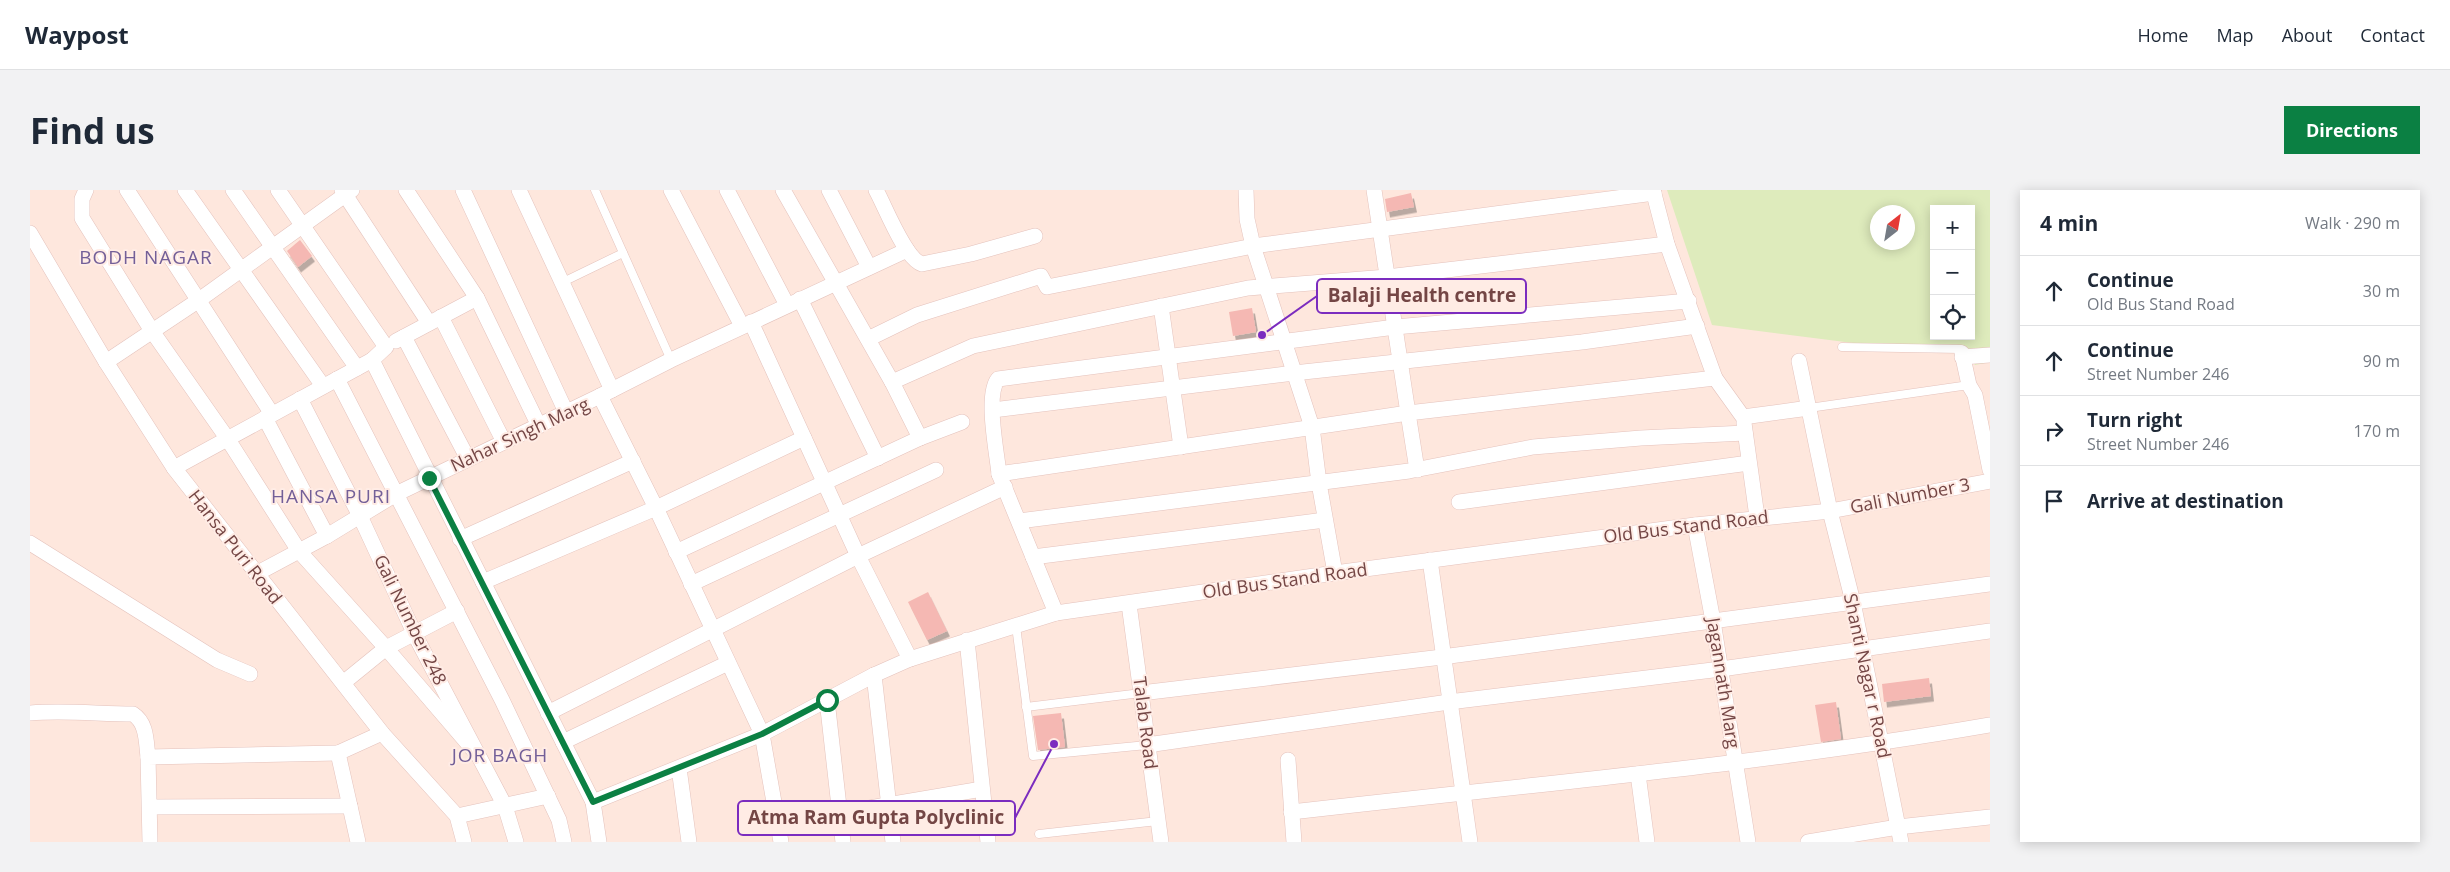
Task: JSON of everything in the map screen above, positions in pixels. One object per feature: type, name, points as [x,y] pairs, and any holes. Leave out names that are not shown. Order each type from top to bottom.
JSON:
[{"type":"street","points":[[86,190],[82,199],[82,218],[152,331],[227,438],[298,552],[386,648],[477,754]]},
{"type":"street","points":[[127,190],[199,300],[269,416],[327,536]]},
{"type":"street","points":[[185,190],[323,386]]},
{"type":"street","points":[[233,190],[357,368]]},
{"type":"street","points":[[278,190],[386,347]]},
{"type":"street","points":[[406,190],[477,298],[539,426]]},
{"type":"street","points":[[463,190],[566,412]]},
{"type":"street","points":[[520,190],[563,282],[633,461],[762,734],[781,842]]},
{"type":"street","points":[[672,190],[746,324],[804,438],[858,556],[910,659]]},
{"type":"street","points":[[727,190],[793,302],[878,458]]},
{"type":"street","points":[[783,190],[834,283],[892,382],[920,438]]},
{"type":"street","points":[[829,190],[869,267]]},
{"type":"street","points":[[876,190],[907,250],[916,262],[922,264],[971,254],[1036,236]]},
{"type":"street","points":[[1251,190],[1247,219],[1253,246],[1312,427],[1319,483],[1335,572]]},
{"type":"street","points":[[1374,190],[1417,470]]},
{"type":"street","points":[[106,362],[199,300],[347,192],[435,320],[504,442]]},
{"type":"street","points":[[868,339],[917,315],[1041,276],[1047,286],[1253,246],[1654,192],[1667,244],[1715,378],[1743,417],[1757,517]]},
{"type":"street","name":"Hansa Puri Road","points":[[30,233],[106,362],[174,468],[382,732],[456,816],[464,842]]},
{"type":"street","points":[[892,382],[973,346],[1248,288],[1387,277],[1667,244]]},
{"type":"street","name":"Nahar Singh Marg","points":[[256,574],[327,536],[396,494],[746,324],[907,250]]},
{"type":"street","points":[[174,468],[372,360],[386,347],[477,298]]},
{"type":"street","points":[[1056,613],[1002,480],[992,410],[994,386],[998,379],[1396,327],[1688,301]]},
{"type":"street","points":[[1161,306],[1181,447]]},
{"type":"street","points":[[992,410],[1294,373],[1582,342],[1697,326]]},
{"type":"street","points":[[404,337],[468,459]]},
{"type":"street","points":[[1990,354],[1962,355],[1969,386],[1975,395],[1986,430],[1990,470]]},
{"type":"street","points":[[372,360],[429,478],[593,802],[599,842]]},
{"type":"street","name":"Shanti Nagar r Road","points":[[1799,361],[1830,510],[1853,602],[1900,842]]},
{"type":"street","points":[[548,713],[858,556],[1002,480],[1181,447],[1408,413],[1715,378]]},
{"type":"street","points":[[337,379],[457,611],[548,796],[559,820],[564,842]]},
{"type":"street","name":"Gali Number 248","points":[[300,399],[360,516],[415,635],[505,806],[516,842]]},
{"type":"street","points":[[1743,417],[1810,408]]},
{"type":"street","points":[[676,552],[920,438],[962,422]]},
{"type":"street","points":[[1019,521],[1417,470],[1533,447],[1622,439],[1745,433]]},
{"type":"street","points":[[483,582],[656,508],[804,438]]},
{"type":"street","points":[[460,539],[633,461]]},
{"type":"street","points":[[1459,502],[1749,463]]},
{"type":"street","points":[[691,584],[936,470]]},
{"type":"street","name":"Gali Number 3","points":[[1830,510],[1990,481]]},
{"type":"street","name":"Old Bus Stand Road","points":[[593,802],[762,734],[874,674],[910,659],[1056,613],[1129,604],[1335,572],[1757,517],[1830,510]]},
{"type":"street","points":[[1033,557],[1325,520]]},
{"type":"street","name":"Jagannath Marg","points":[[1695,525],[1714,620],[1748,842]]},
{"type":"street","points":[[30,542],[217,660],[250,674]]},
{"type":"street","points":[[1430,560],[1442,657],[1470,842]]},
{"type":"street","points":[[1142,694],[1442,657],[1990,584]]},
{"type":"street","name":"Talab Road","points":[[1129,604],[1161,842]]},
{"type":"street","points":[[343,683],[386,648],[415,635],[457,611]]},
{"type":"street","points":[[1147,745],[1449,702],[1721,669],[1990,630]]},
{"type":"street","points":[[966,640],[988,842]]},
{"type":"street","points":[[563,742],[728,663]]},
{"type":"street","points":[[874,674],[894,842]]},
{"type":"street","points":[[827,700],[844,842]]},
{"type":"street","points":[[30,713],[59,711],[83,714],[133,714],[140,718],[145,729],[148,757],[150,842]]},
{"type":"street","points":[[1291,812],[1462,792],[1736,764],[1881,744],[1990,725]]},
{"type":"street","points":[[148,757],[338,753],[382,732]]},
{"type":"street","points":[[338,753],[358,842]]},
{"type":"street","points":[[1288,760],[1294,842]]},
{"type":"street","points":[[679,768],[689,842]]},
{"type":"street","points":[[1638,774],[1647,842]]},
{"type":"street","points":[[840,813],[982,789]]},
{"type":"street","points":[[456,816],[548,796]]},
{"type":"street","points":[[150,806],[350,806]]},
{"type":"street","points":[[1808,842],[1898,827],[1990,817]]},
{"type":"lane","points":[[595,190],[671,360]]},
{"type":"lane","points":[[563,282],[623,253]]},
{"type":"lane","points":[[1842,347],[1961,349],[1962,355]]},
{"type":"lane","points":[[1810,408],[1969,386]]},
{"type":"lane","points":[[1016,626],[1033,756],[1147,745]]},
{"type":"lane","points":[[1026,707],[1142,694]]},
{"type":"lane","points":[[1039,834],[1158,821]]},
{"type":"green space","points":[[1667,190],[1990,190],[1990,362],[1975,365],[1965,347],[1932,353],[1712,325]]},
{"type":"building","points":[[1411,193],[1414,207],[1387,212],[1385,199]]},
{"type":"building","points":[[300,240],[312,256],[298,267],[287,251]]},
{"type":"building","points":[[1252,308],[1256,332],[1233,336],[1229,312]]},
{"type":"building","points":[[928,592],[947,631],[927,640],[908,602]]},
{"type":"building","points":[[1929,678],[1931,696],[1884,702],[1882,684]]},
{"type":"building","points":[[1836,702],[1841,739],[1821,742],[1815,705]]},
{"type":"building","points":[[1061,713],[1065,747],[1038,750],[1033,716]]},
{"type":"place","name":"Balaji Health centre","points":[[1262,335]]},
{"type":"place","name":"Atma Ram Gupta Polyclinic","points":[[1054,744]]},
{"type":"district","name":"BODH NAGAR","points":[[146,257]]},
{"type":"district","name":"HANSA PURI","points":[[331,496]]},
{"type":"district","name":"JOR BAGH","points":[[500,755]]},
{"type":"route","points":[[429,478],[593,802],[762,734],[827,700]]}]
